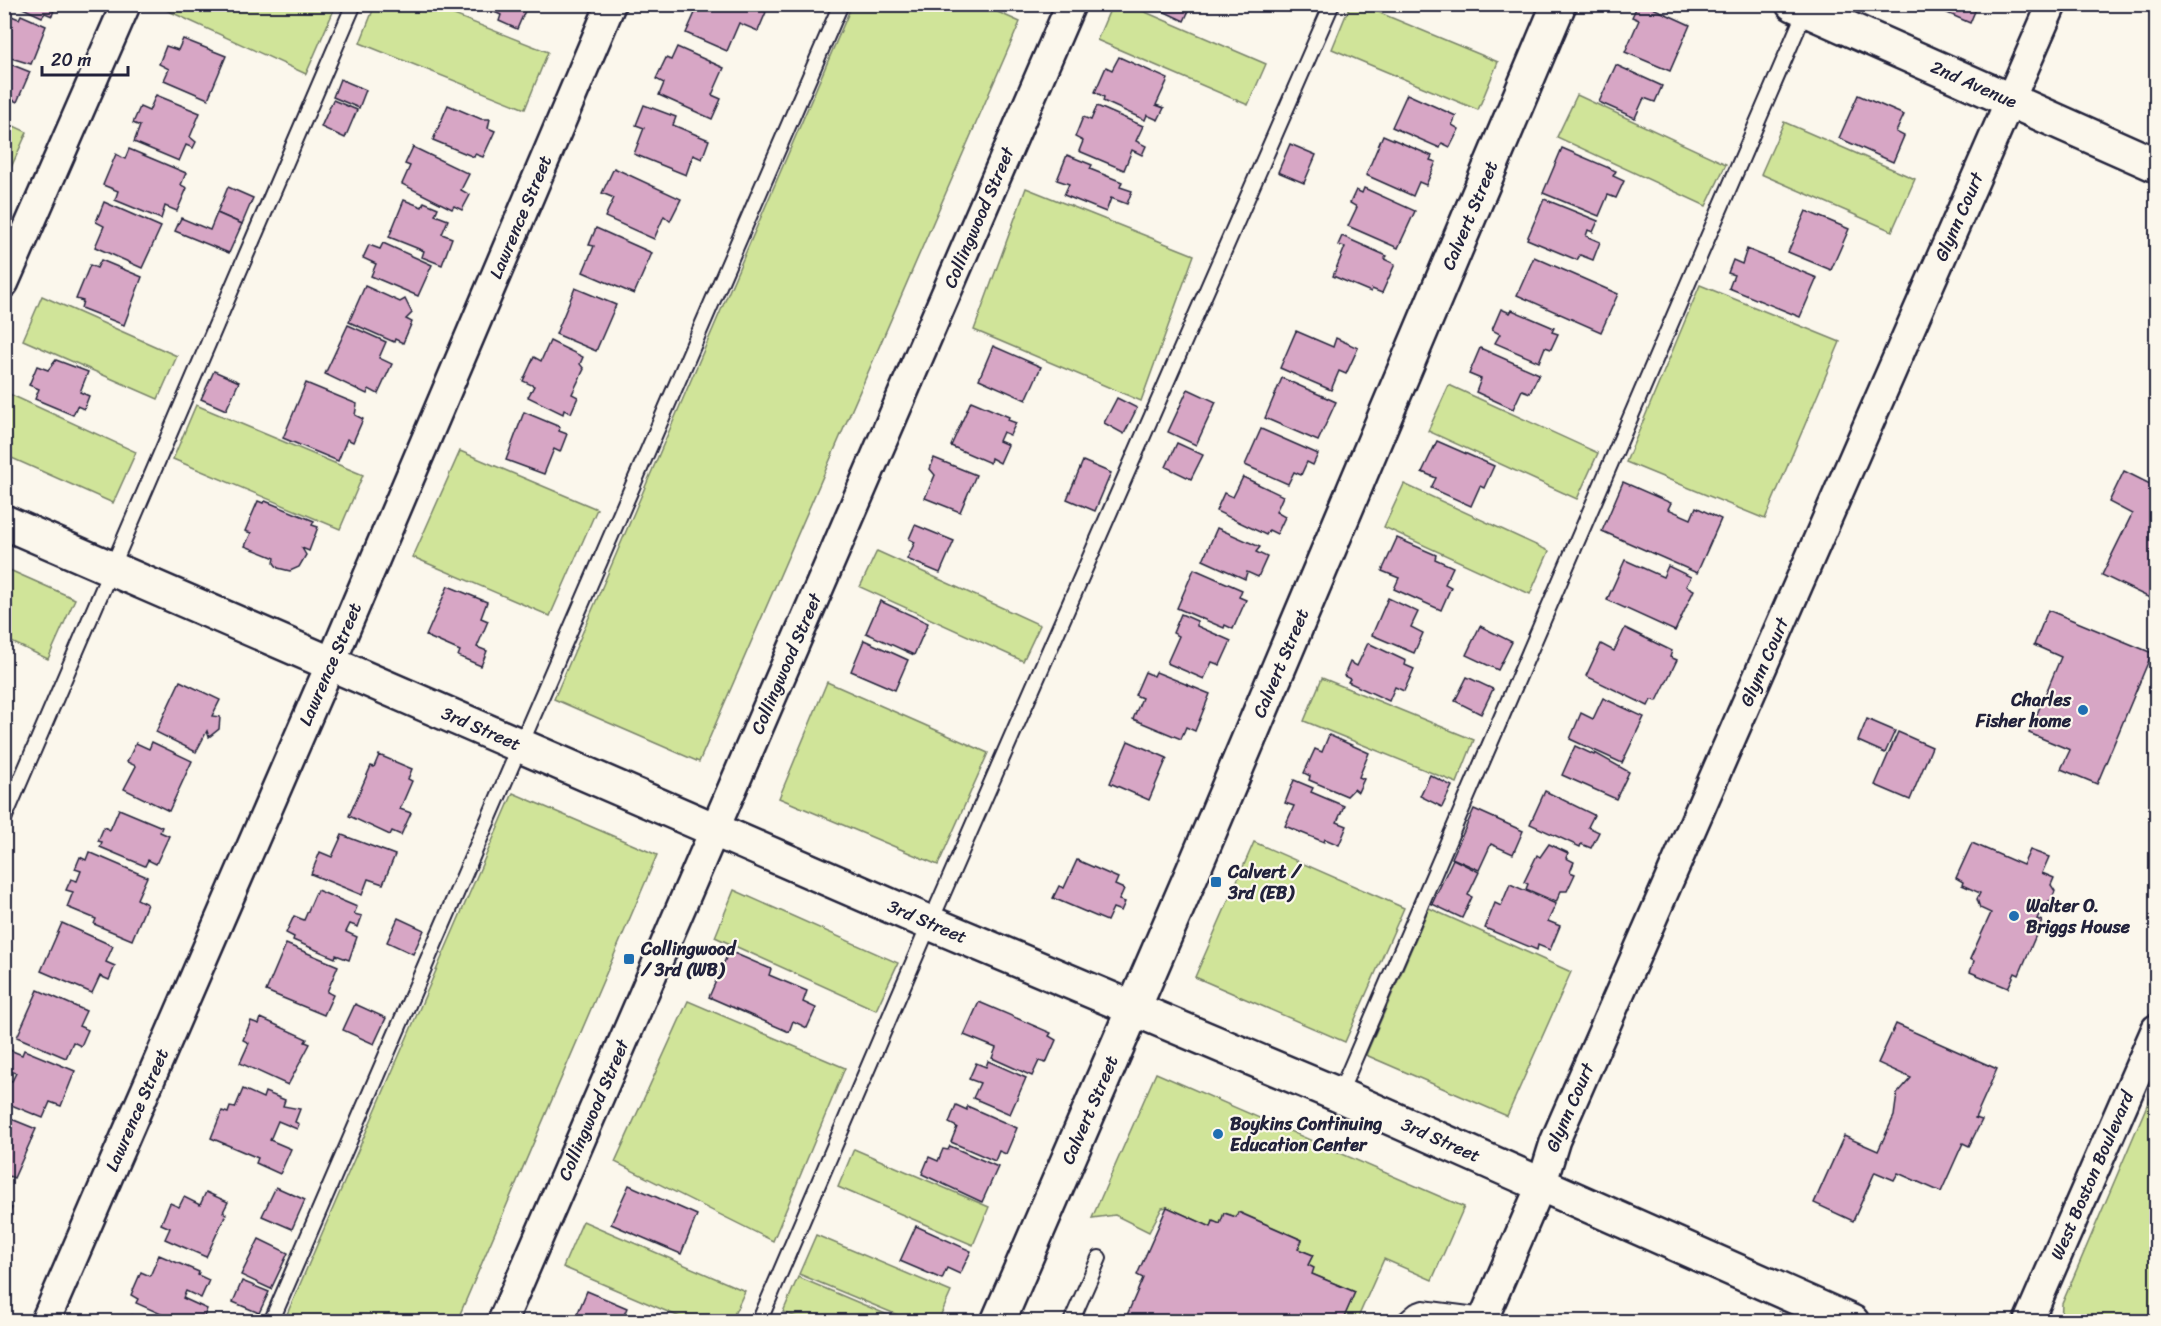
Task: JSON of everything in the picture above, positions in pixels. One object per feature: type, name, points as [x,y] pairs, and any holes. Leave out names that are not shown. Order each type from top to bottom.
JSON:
[{"type":"street","points":[[4,283],[126,4]]},
{"type":"street","name":"Lawrence Street","points":[[45,1322],[331,663],[611,4]]},
{"type":"street","name":"Collingwood Street","points":[[502,1322],[1071,4]]},
{"type":"street","name":"Calvert Street","points":[[998,1322],[1135,1007],[1559,4]]},
{"type":"street","name":"Glynn Court","points":[[1483,1319],[1542,1183],[1555,1141],[2052,4]]},
{"type":"street","name":"2nd Avenue","points":[[1802,6],[2157,165]]},
{"type":"street","name":"3rd Street","points":[[4,522],[930,923],[1135,1007],[1339,1095],[1852,1322]]},
{"type":"street","name":"West Boston Boulevard","points":[[2028,1322],[2157,1029]]},
{"type":"lane","points":[[4,819],[354,4]]},
{"type":"lane","points":[[271,1322],[841,4]]},
{"type":"lane","points":[[759,1322],[930,923],[1332,4]]},
{"type":"lane","points":[[1339,1095],[1802,6]]},
{"type":"lane","points":[[1071,1322],[1099,1258]]},
{"type":"lane","points":[[1402,1322],[1415,1311],[1423,1308],[1483,1319]]},
{"type":"green space","points":[[336,4],[306,74],[162,8],[163,5]]},
{"type":"green space","points":[[375,5],[429,5],[548,52],[525,109],[360,43]]},
{"type":"green space","points":[[852,5],[982,5],[1020,22],[699,762],[554,699]]},
{"type":"green space","points":[[1112,5],[1129,5],[1266,64],[1248,105],[1097,40]]},
{"type":"green space","points":[[1350,5],[1361,5],[1498,62],[1478,110],[1332,49]]},
{"type":"green space","points":[[1577,95],[1726,164],[1706,206],[1557,137]]},
{"type":"green space","points":[[5,122],[27,132],[9,172],[5,170]]},
{"type":"green space","points":[[1784,122],[1915,179],[1892,231],[1761,174]]},
{"type":"green space","points":[[1026,188],[1194,255],[1141,401],[974,330]]},
{"type":"green space","points":[[1700,285],[1840,342],[1765,519],[1626,462]]},
{"type":"green space","points":[[42,296],[177,356],[158,399],[23,340]]},
{"type":"green space","points":[[1449,385],[1598,453],[1577,499],[1428,431]]},
{"type":"green space","points":[[5,392],[136,452],[113,503],[5,455]]},
{"type":"green space","points":[[196,405],[363,475],[340,529],[173,459]]},
{"type":"green space","points":[[460,451],[597,509],[550,616],[413,557]]},
{"type":"green space","points":[[1404,484],[1549,551],[1530,594],[1384,527]]},
{"type":"green space","points":[[877,551],[1040,625],[1023,661],[860,587]]},
{"type":"green space","points":[[5,568],[75,599],[48,659],[5,639]]},
{"type":"green space","points":[[1322,678],[1474,740],[1457,783],[1304,721]]},
{"type":"green space","points":[[827,682],[988,753],[938,865],[779,798]]},
{"type":"green space","points":[[513,793],[657,855],[457,1321],[284,1321]]},
{"type":"green space","points":[[1254,842],[1404,908],[1345,1042],[1195,977]]},
{"type":"green space","points":[[734,890],[898,963],[876,1010],[715,937]]},
{"type":"green space","points":[[1429,908],[1571,972],[1507,1116],[1366,1055]]},
{"type":"green space","points":[[688,1001],[845,1068],[773,1241],[615,1162]]},
{"type":"green space","points":[[1156,1073],[1464,1207],[1432,1280],[1384,1259],[1356,1322],[1342,1321],[1355,1292],[1312,1274],[1308,1265],[1313,1255],[1298,1249],[1302,1240],[1239,1212],[1236,1217],[1225,1213],[1220,1224],[1213,1222],[1211,1227],[1167,1207],[1162,1208],[1149,1232],[1115,1215],[1092,1218]]},
{"type":"green space","points":[[2156,1084],[2156,1321],[2061,1321],[2062,1304]]},
{"type":"green space","points":[[854,1149],[989,1207],[973,1245],[838,1187]]},
{"type":"green space","points":[[583,1221],[745,1291],[731,1321],[689,1321],[563,1267]]},
{"type":"green space","points":[[816,1235],[951,1292],[938,1321],[912,1321],[799,1274]]},
{"type":"green space","points":[[798,1277],[902,1321],[806,1321],[783,1312]]},
{"type":"building","points":[[14,4],[56,4],[52,16],[45,13],[42,17]]},
{"type":"building","points":[[476,4],[528,4],[517,29],[499,21],[501,15]]},
{"type":"building","points":[[699,4],[750,4],[766,12],[758,31],[739,23],[727,51],[686,33]]},
{"type":"building","points":[[1148,4],[1192,4],[1184,21]]},
{"type":"building","points":[[1369,4],[1391,4],[1388,10]]},
{"type":"building","points":[[1453,4],[1476,4],[1473,12]]},
{"type":"building","points":[[1638,4],[1644,4],[1690,25],[1670,71],[1625,52],[1639,20],[1632,17]]},
{"type":"building","points":[[1927,4],[1978,4],[1970,23]]},
{"type":"building","points":[[4,13],[19,19],[21,15],[46,26],[31,64],[4,56]]},
{"type":"building","points":[[183,39],[226,56],[208,99],[164,80],[169,69],[159,64],[166,46],[178,50]]},
{"type":"building","points":[[677,47],[724,68],[712,95],[721,99],[712,119],[659,95],[664,83],[656,79],[666,58],[671,60]]},
{"type":"building","points":[[1119,57],[1168,79],[1156,105],[1164,108],[1158,120],[1147,115],[1145,120],[1103,101],[1104,97],[1095,92],[1106,67],[1112,70]]},
{"type":"building","points":[[5,62],[30,72],[17,102],[11,99],[4,113]]},
{"type":"building","points":[[1616,65],[1662,86],[1655,102],[1644,98],[1635,118],[1599,102]]},
{"type":"building","points":[[340,79],[366,90],[359,108],[333,97]]},
{"type":"building","points":[[1407,94],[1456,116],[1452,125],[1459,129],[1450,147],[1442,143],[1440,148],[1392,127]]},
{"type":"building","points":[[156,95],[200,113],[190,137],[196,142],[193,148],[186,145],[179,161],[134,142],[140,126],[133,123],[140,107],[149,111]]},
{"type":"building","points":[[1858,95],[1904,115],[1896,132],[1904,136],[1893,162],[1839,138]]},
{"type":"building","points":[[333,100],[357,110],[345,138],[321,127]]},
{"type":"building","points":[[448,105],[481,119],[490,119],[488,128],[495,131],[483,157],[475,154],[474,157],[433,140]]},
{"type":"building","points":[[644,105],[676,117],[673,125],[709,140],[702,159],[693,155],[686,175],[634,154],[644,128],[636,125]]},
{"type":"building","points":[[1097,106],[1143,126],[1136,141],[1146,146],[1142,155],[1132,150],[1124,170],[1079,151],[1083,141],[1075,137],[1083,117],[1091,120]]},
{"type":"building","points":[[1383,135],[1432,156],[1430,160],[1436,162],[1426,185],[1419,182],[1413,196],[1366,175]]},
{"type":"building","points":[[1290,144],[1316,155],[1304,183],[1278,172]]},
{"type":"building","points":[[413,147],[469,174],[461,190],[470,195],[462,210],[454,206],[452,209],[402,184],[410,166],[405,164]]},
{"type":"building","points":[[1562,148],[1616,171],[1613,176],[1624,181],[1616,198],[1608,195],[1599,216],[1543,193]]},
{"type":"building","points":[[129,149],[186,173],[181,185],[187,188],[177,211],[165,206],[161,219],[115,200],[118,191],[103,185],[116,154],[125,159]]},
{"type":"building","points":[[1067,155],[1092,165],[1090,169],[1122,182],[1120,187],[1132,191],[1127,204],[1111,198],[1106,212],[1064,195],[1069,184],[1057,180]]},
{"type":"building","points":[[614,168],[681,199],[670,221],[664,216],[654,239],[605,217],[614,198],[602,193]]},
{"type":"building","points":[[228,187],[253,198],[242,224],[217,213]]},
{"type":"building","points":[[1364,188],[1415,211],[1398,248],[1348,226],[1357,207],[1350,203],[1356,190],[1362,193]]},
{"type":"building","points":[[1544,199],[1598,221],[1593,232],[1588,230],[1586,236],[1600,242],[1593,260],[1580,255],[1577,260],[1527,239]]},
{"type":"building","points":[[404,200],[422,207],[424,202],[438,208],[435,215],[448,220],[442,234],[452,238],[442,265],[422,257],[424,251],[389,237]]},
{"type":"building","points":[[104,202],[161,227],[142,268],[95,247],[104,226],[96,222]]},
{"type":"building","points":[[1806,211],[1849,229],[1831,270],[1788,252]]},
{"type":"building","points":[[217,213],[242,224],[229,253],[175,231],[181,218],[210,230]]},
{"type":"building","points":[[596,228],[652,253],[634,294],[583,272],[594,246],[589,245]]},
{"type":"building","points":[[1342,236],[1387,256],[1384,259],[1395,264],[1382,293],[1372,289],[1371,292],[1333,276],[1345,247],[1338,245]]},
{"type":"building","points":[[383,243],[432,265],[418,296],[371,276],[376,264],[363,258],[369,245],[380,249]]},
{"type":"building","points":[[1747,249],[1817,278],[1800,317],[1729,288],[1734,275],[1728,273],[1733,260],[1742,264]]},
{"type":"building","points":[[1534,257],[1618,294],[1601,332],[1517,295]]},
{"type":"building","points":[[101,260],[142,277],[124,325],[81,308],[83,301],[76,299],[90,265],[97,268]]},
{"type":"building","points":[[365,286],[400,302],[405,299],[412,313],[406,319],[412,322],[403,343],[395,339],[394,342],[349,322]]},
{"type":"building","points":[[575,288],[616,305],[596,351],[556,334]]},
{"type":"building","points":[[1501,309],[1510,313],[1512,310],[1554,328],[1552,332],[1558,334],[1551,349],[1545,347],[1539,362],[1495,343],[1500,334],[1492,330]]},
{"type":"building","points":[[348,325],[386,342],[379,358],[392,364],[378,394],[369,389],[367,394],[325,374]]},
{"type":"building","points":[[1296,331],[1333,347],[1336,338],[1358,348],[1346,374],[1339,371],[1331,390],[1280,368]]},
{"type":"building","points":[[550,341],[583,357],[580,364],[584,369],[572,394],[578,397],[571,413],[564,410],[563,414],[528,397],[534,386],[523,381],[534,357],[541,361]]},
{"type":"building","points":[[993,346],[1041,367],[1026,400],[979,379]]},
{"type":"building","points":[[1480,348],[1539,374],[1530,393],[1522,390],[1513,409],[1476,392],[1481,379],[1469,374]]},
{"type":"building","points":[[56,360],[88,372],[80,392],[89,396],[84,409],[77,406],[73,415],[35,399],[39,389],[29,385],[37,366],[48,370]]},
{"type":"building","points":[[214,371],[239,382],[226,410],[201,399]]},
{"type":"building","points":[[1282,378],[1336,402],[1318,441],[1265,418]]},
{"type":"building","points":[[306,383],[357,404],[355,415],[363,419],[353,442],[347,439],[338,461],[283,438]]},
{"type":"building","points":[[1188,389],[1216,402],[1196,445],[1168,432]]},
{"type":"building","points":[[1117,398],[1137,408],[1124,434],[1104,423]]},
{"type":"building","points":[[971,401],[1009,417],[1008,420],[1016,423],[1010,435],[1003,432],[999,441],[1008,445],[1000,463],[991,458],[990,463],[951,446]]},
{"type":"building","points":[[524,412],[560,427],[559,431],[567,434],[560,452],[554,449],[544,474],[506,460]]},
{"type":"building","points":[[1261,429],[1318,454],[1313,465],[1307,462],[1301,475],[1294,472],[1288,484],[1245,465]]},
{"type":"building","points":[[1437,441],[1494,466],[1484,488],[1480,486],[1471,506],[1431,488],[1436,478],[1422,472]]},
{"type":"building","points":[[1177,443],[1203,455],[1191,479],[1166,467]]},
{"type":"building","points":[[934,458],[976,475],[960,512],[925,498],[935,475],[930,469]]},
{"type":"building","points":[[1083,461],[1111,473],[1095,511],[1067,499]]},
{"type":"building","points":[[2124,471],[2156,487],[2156,601],[2102,575],[2132,514],[2109,502]]},
{"type":"building","points":[[1243,477],[1283,496],[1276,512],[1285,517],[1277,534],[1269,530],[1266,535],[1216,511],[1224,493],[1233,497]]},
{"type":"building","points":[[1623,482],[1671,503],[1668,509],[1691,519],[1696,507],[1721,519],[1697,573],[1602,531]]},
{"type":"building","points":[[258,501],[263,503],[265,501],[314,521],[312,525],[318,527],[309,551],[302,548],[306,555],[299,567],[290,571],[278,568],[274,563],[275,558],[245,546],[251,533],[245,531]]},
{"type":"building","points":[[915,525],[954,541],[940,573],[907,559],[915,542],[909,539]]},
{"type":"building","points":[[1217,528],[1260,547],[1256,552],[1267,557],[1258,577],[1247,572],[1245,579],[1203,560]]},
{"type":"building","points":[[1397,538],[1436,555],[1435,559],[1453,567],[1445,584],[1451,587],[1441,610],[1394,589],[1399,578],[1382,571]]},
{"type":"building","points":[[1625,560],[1663,577],[1668,566],[1691,577],[1686,586],[1694,590],[1675,631],[1607,600]]},
{"type":"building","points":[[1194,569],[1242,590],[1239,597],[1246,600],[1233,629],[1225,625],[1224,628],[1177,608]]},
{"type":"building","points":[[448,586],[487,602],[481,618],[488,621],[477,647],[487,651],[481,666],[458,656],[460,651],[426,636]]},
{"type":"building","points":[[1388,598],[1418,612],[1411,627],[1423,633],[1414,653],[1372,635]]},
{"type":"building","points":[[880,601],[928,623],[914,655],[866,633]]},
{"type":"building","name":"Charles Fisher home","points":[[2048,610],[2152,653],[2097,784],[2061,769],[2070,750],[2029,733],[2061,657],[2034,645]]},
{"type":"building","points":[[1181,614],[1197,621],[1197,626],[1231,641],[1220,665],[1212,662],[1204,679],[1167,663],[1179,636],[1173,633]]},
{"type":"building","points":[[1480,626],[1512,642],[1498,670],[1466,655]]},
{"type":"building","points":[[1625,628],[1672,651],[1670,657],[1677,660],[1657,701],[1651,700],[1648,706],[1586,676],[1601,644],[1614,651]]},
{"type":"building","points":[[864,640],[908,660],[895,690],[851,671]]},
{"type":"building","points":[[1368,643],[1406,661],[1405,665],[1414,669],[1404,691],[1395,687],[1389,701],[1348,682],[1350,679],[1344,676],[1350,662],[1357,666]]},
{"type":"building","points":[[1145,672],[1154,676],[1156,672],[1210,694],[1195,731],[1186,727],[1181,739],[1133,719],[1142,698],[1135,695]]},
{"type":"building","points":[[1467,677],[1493,689],[1481,714],[1455,701]]},
{"type":"building","points":[[180,681],[220,700],[212,716],[220,717],[219,729],[209,737],[207,731],[196,752],[156,732]]},
{"type":"building","points":[[1603,698],[1644,717],[1622,763],[1570,739],[1581,713],[1593,719]]},
{"type":"building","points":[[1867,719],[1895,731],[1885,753],[1858,741]]},
{"type":"building","points":[[1898,732],[1932,747],[1910,800],[1875,785]]},
{"type":"building","points":[[1329,735],[1369,753],[1359,777],[1364,779],[1358,792],[1354,789],[1347,796],[1309,780],[1310,776],[1304,773],[1315,749],[1322,752]]},
{"type":"building","points":[[1128,741],[1167,758],[1149,800],[1110,783]]},
{"type":"building","points":[[152,742],[192,761],[169,811],[124,789],[136,766],[127,762],[136,743],[149,749]]},
{"type":"building","points":[[1575,746],[1594,755],[1595,753],[1629,772],[1616,799],[1562,775]]},
{"type":"building","points":[[379,755],[412,769],[408,779],[412,781],[400,809],[411,813],[401,835],[392,831],[390,835],[349,816],[371,766],[374,767]]},
{"type":"building","points":[[1430,775],[1452,786],[1442,807],[1420,796]]},
{"type":"building","points":[[1294,780],[1313,788],[1311,792],[1344,806],[1337,822],[1347,826],[1339,845],[1325,839],[1324,842],[1285,826],[1294,806],[1285,803]]},
{"type":"building","points":[[1545,791],[1594,815],[1588,827],[1599,832],[1591,848],[1581,844],[1580,847],[1530,824]]},
{"type":"building","points":[[119,809],[162,827],[160,832],[169,836],[156,864],[148,860],[145,866],[100,847],[102,842],[98,841],[104,827],[110,830]]},
{"type":"building","points":[[1474,809],[1523,831],[1513,854],[1491,844],[1479,870],[1452,858]]},
{"type":"building","points":[[342,835],[395,855],[383,884],[368,879],[362,895],[311,874],[320,852],[332,857]]},
{"type":"building","name":"Walter O. Briggs House","points":[[1972,843],[2023,865],[2030,850],[2049,857],[2042,873],[2054,878],[2051,885],[2055,891],[2051,901],[2044,903],[2037,919],[2042,921],[2019,975],[2015,973],[2008,988],[1970,972],[1974,961],[1970,959],[1991,913],[1980,908],[1977,899],[1980,893],[1962,885],[1963,882],[1956,878]]},
{"type":"building","points":[[1549,844],[1568,853],[1566,858],[1574,862],[1570,872],[1575,874],[1567,891],[1561,891],[1556,902],[1526,889],[1528,884],[1524,882],[1537,855],[1540,857]]},
{"type":"building","points":[[89,852],[147,877],[137,899],[147,904],[132,940],[94,924],[96,919],[67,907],[73,892],[66,890],[71,879],[77,881],[81,871],[75,869],[80,857],[86,860]]},
{"type":"building","points":[[1453,859],[1479,872],[1468,895],[1472,897],[1462,918],[1432,904]]},
{"type":"building","points":[[1077,860],[1118,878],[1115,885],[1124,889],[1119,900],[1125,902],[1121,911],[1113,908],[1107,921],[1053,898],[1059,886],[1064,888]]},
{"type":"building","points":[[1510,884],[1556,904],[1548,921],[1560,926],[1550,950],[1538,945],[1537,950],[1485,928],[1495,903],[1501,906]]},
{"type":"building","points":[[317,890],[357,907],[354,914],[362,916],[358,927],[350,924],[346,932],[357,937],[349,960],[336,955],[335,958],[293,940],[294,937],[286,933],[294,916],[304,920]]},
{"type":"building","points":[[398,918],[424,930],[413,954],[387,942]]},
{"type":"building","points":[[62,923],[113,946],[106,962],[115,966],[109,980],[100,976],[92,993],[41,971]]},
{"type":"building","points":[[286,944],[338,966],[327,992],[333,995],[324,1015],[266,991]]},
{"type":"building","points":[[729,951],[771,969],[769,975],[807,991],[803,1002],[816,1008],[807,1028],[793,1021],[789,1032],[709,997]]},
{"type":"building","points":[[38,990],[86,1011],[79,1026],[88,1030],[81,1046],[73,1042],[66,1058],[17,1037]]},
{"type":"building","points":[[979,1002],[1051,1033],[1049,1036],[1056,1040],[1046,1063],[1039,1061],[1032,1076],[992,1058],[996,1048],[964,1035]]},
{"type":"building","points":[[355,1004],[386,1018],[374,1044],[343,1030]]},
{"type":"building","points":[[261,1018],[307,1039],[305,1042],[310,1044],[288,1085],[240,1063],[249,1043],[243,1040],[251,1021],[259,1024]]},
{"type":"building","points":[[1896,1024],[1997,1069],[1975,1118],[1982,1120],[1969,1146],[1963,1143],[1941,1192],[1898,1173],[1894,1180],[1875,1172],[1853,1221],[1814,1203],[1844,1136],[1878,1151],[1894,1116],[1897,1094],[1911,1078],[1878,1063]]},
{"type":"building","points":[[10,1050],[22,1055],[24,1050],[75,1071],[61,1106],[50,1102],[43,1118],[4,1102],[4,1078],[12,1081],[16,1073],[4,1069]]},
{"type":"building","points":[[988,1061],[1026,1078],[1010,1114],[973,1098],[980,1083],[969,1079],[976,1063],[986,1067]]},
{"type":"building","points":[[243,1089],[263,1098],[265,1092],[285,1100],[283,1106],[300,1109],[295,1122],[299,1124],[297,1129],[278,1121],[270,1140],[291,1149],[280,1174],[256,1163],[258,1158],[211,1138],[222,1111],[228,1113],[230,1107],[235,1108]]},
{"type":"building","points":[[956,1105],[967,1110],[967,1106],[1017,1128],[1006,1154],[999,1151],[995,1161],[951,1142],[957,1127],[949,1123]]},
{"type":"building","points":[[4,1116],[36,1129],[14,1178],[4,1174]]},
{"type":"building","points":[[950,1146],[998,1167],[982,1202],[922,1174],[929,1157],[938,1161],[943,1149],[948,1150]]},
{"type":"building","points":[[629,1185],[697,1215],[681,1254],[611,1224]]},
{"type":"building","points":[[276,1187],[305,1200],[292,1229],[262,1216]]},
{"type":"building","points":[[206,1192],[228,1202],[223,1212],[226,1214],[206,1257],[165,1239],[170,1228],[161,1224],[170,1203],[179,1207],[184,1197],[200,1205]]},
{"type":"building","points":[[4,1205],[12,1208],[4,1226]]},
{"type":"building","points":[[1167,1207],[1211,1227],[1213,1221],[1220,1224],[1224,1213],[1236,1217],[1238,1212],[1302,1240],[1298,1249],[1313,1255],[1308,1265],[1314,1268],[1312,1274],[1355,1292],[1342,1322],[1124,1322],[1143,1278],[1137,1275]]},
{"type":"building","points":[[916,1226],[971,1251],[960,1274],[947,1268],[942,1279],[900,1261]]},
{"type":"building","points":[[259,1239],[288,1253],[271,1289],[241,1275]]},
{"type":"building","points":[[159,1255],[199,1272],[198,1275],[209,1280],[201,1298],[186,1291],[183,1298],[207,1309],[202,1322],[179,1322],[136,1303],[138,1299],[131,1295],[141,1272],[150,1276]]},
{"type":"building","points":[[242,1281],[269,1292],[259,1313],[233,1302]]},
{"type":"building","points":[[587,1291],[627,1308],[621,1322],[574,1322]]},
{"type":"building","points":[[132,1315],[147,1322],[126,1322]]},
{"type":"place","name":"Charles Fisher home","points":[[2083,710]]},
{"type":"place","name":"Calvert / 3rd (EB)","points":[[1216,882]]},
{"type":"place","name":"Walter O. Briggs House","points":[[2014,916]]},
{"type":"place","name":"Collingwood / 3rd (WB)","points":[[629,959]]},
{"type":"place","name":"Boykins Continuing Education Center","points":[[1218,1134]]}]
